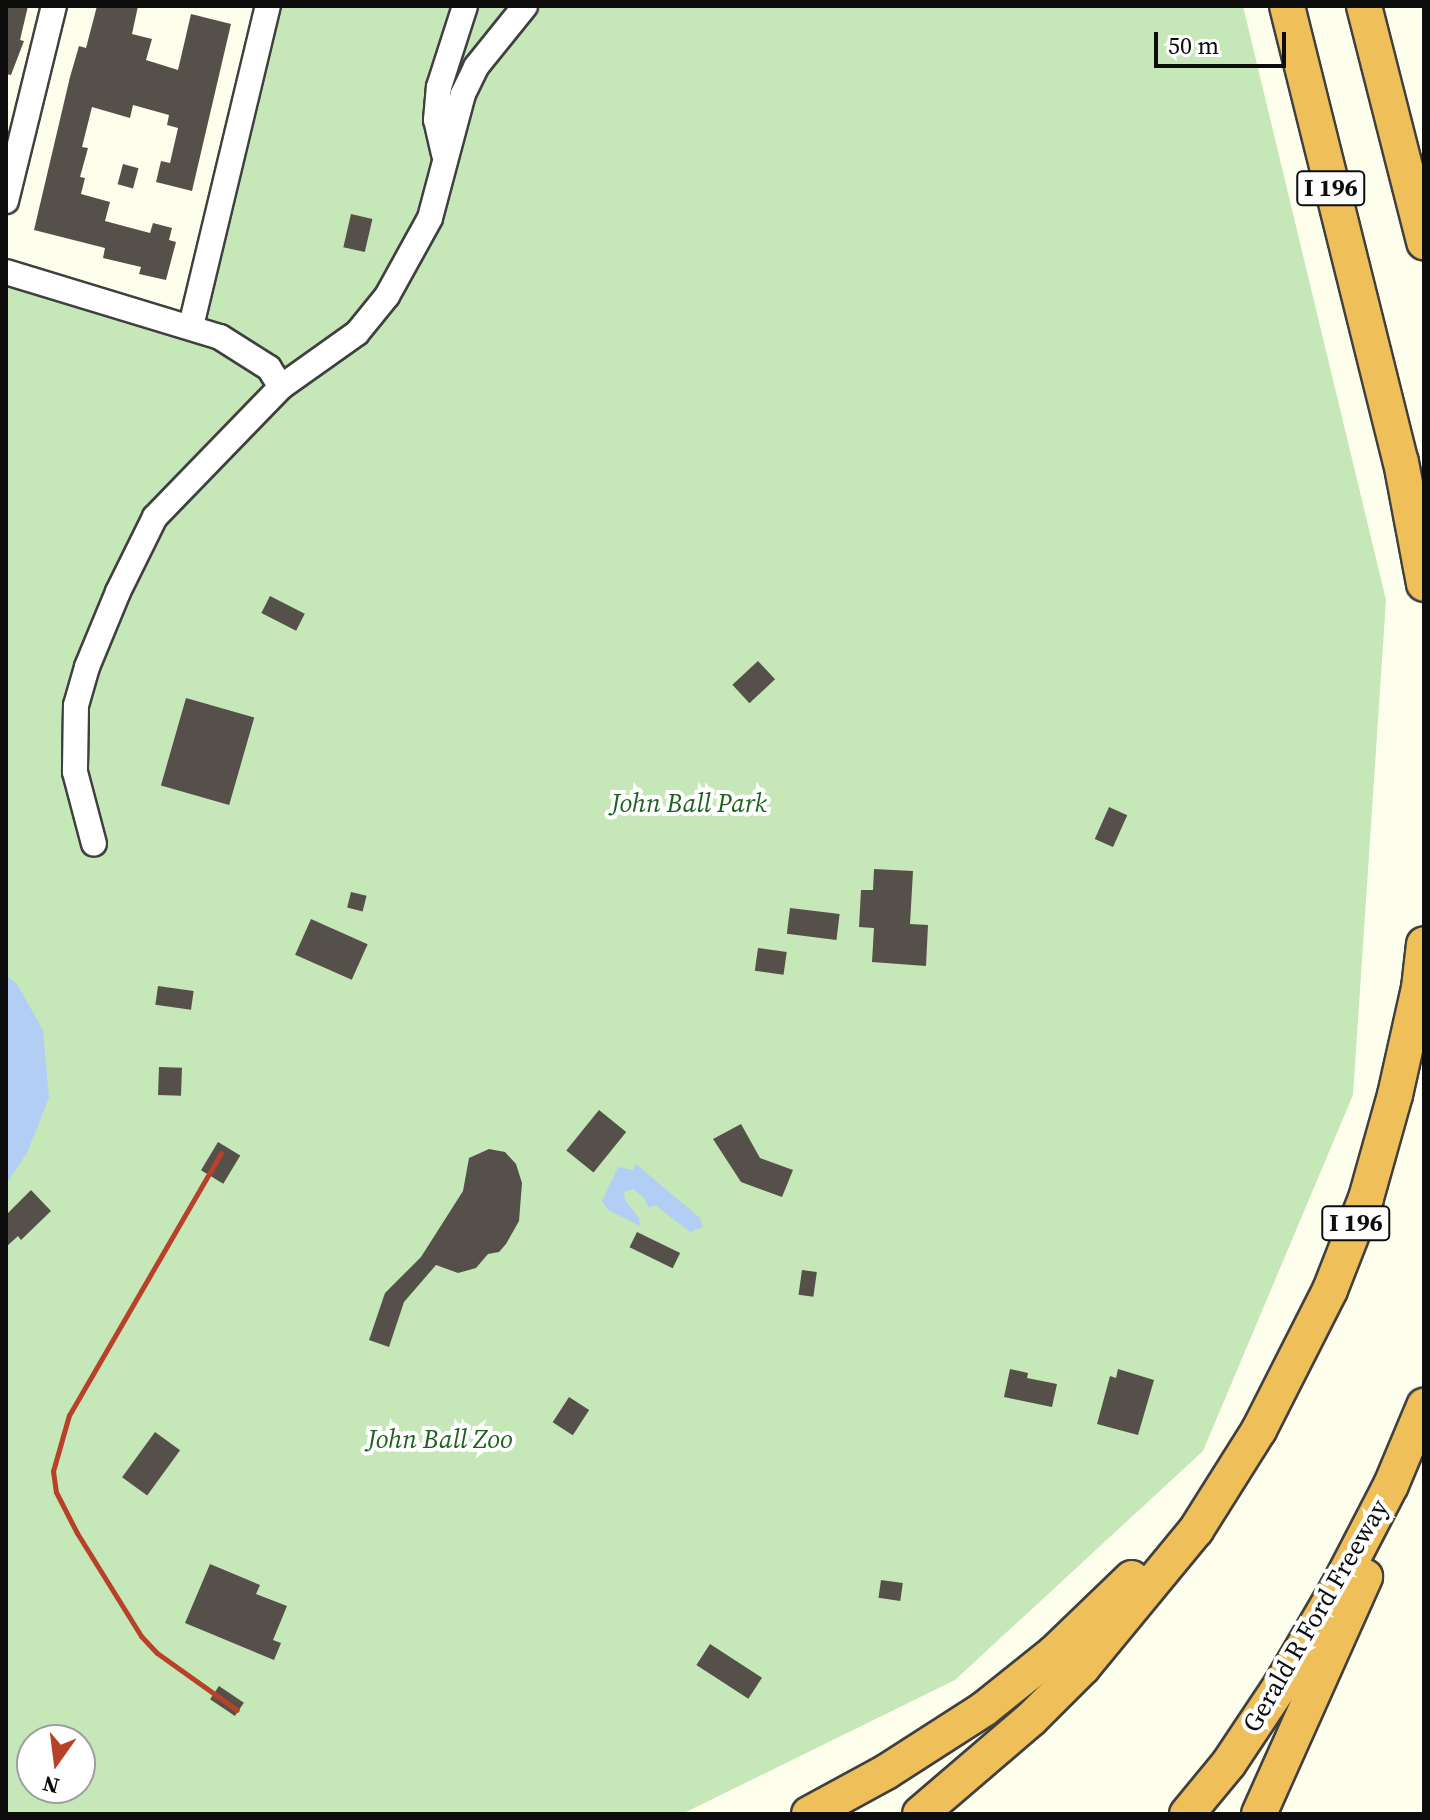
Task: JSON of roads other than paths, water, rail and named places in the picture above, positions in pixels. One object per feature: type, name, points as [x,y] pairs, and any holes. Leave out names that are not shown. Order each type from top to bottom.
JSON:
[{"type":"highway","name":"I 196","points":[[1287,6],[1401,462],[1424,584]]},
{"type":"highway","name":"I 196","points":[[1364,6],[1424,242]]},
{"type":"highway","name":"I 196","points":[[920,1814],[1031,1719],[1083,1667],[1155,1583],[1196,1530],[1287,1379],[1330,1290],[1366,1198],[1395,1095],[1419,988],[1424,944]]},
{"type":"highway","name":"Gerald R Ford Freeway","points":[[1187,1814],[1229,1763],[1321,1617],[1391,1485],[1424,1406]]},
{"type":"highway","points":[[1259,1814],[1424,1447]]},
{"type":"highway","points":[[809,1814],[886,1772],[1007,1691],[1108,1603],[1227,1480]]},
{"type":"street","points":[[6,201],[54,6]]},
{"type":"street","points":[[191,326],[268,6]]},
{"type":"street","points":[[445,158],[436,120],[439,87],[465,6]]},
{"type":"street","points":[[94,844],[75,772],[76,705],[87,667],[123,579],[155,517],[243,422],[281,387],[357,333],[387,296],[430,218],[463,94],[476,67],[525,6]]},
{"type":"street","points":[[6,272],[191,326],[242,349],[269,368],[281,387]]},
{"type":"water","points":[[6,976],[17,984],[43,1030],[49,1098],[27,1153],[6,1184]]},
{"type":"water","points":[[636,1164],[700,1218],[703,1227],[690,1232],[655,1205],[649,1208],[644,1198],[633,1189],[624,1192],[625,1200],[639,1218],[640,1226],[608,1210],[602,1201],[618,1167],[633,1170]]},
{"type":"railway","points":[[221,1153],[69,1415],[53,1471],[56,1492],[77,1533],[141,1636],[157,1653],[237,1710]]},
{"type":"park label","name":"John Ball Park","points":[[689,804]]},
{"type":"park label","name":"John Ball Zoo","points":[[440,1440]]}]
